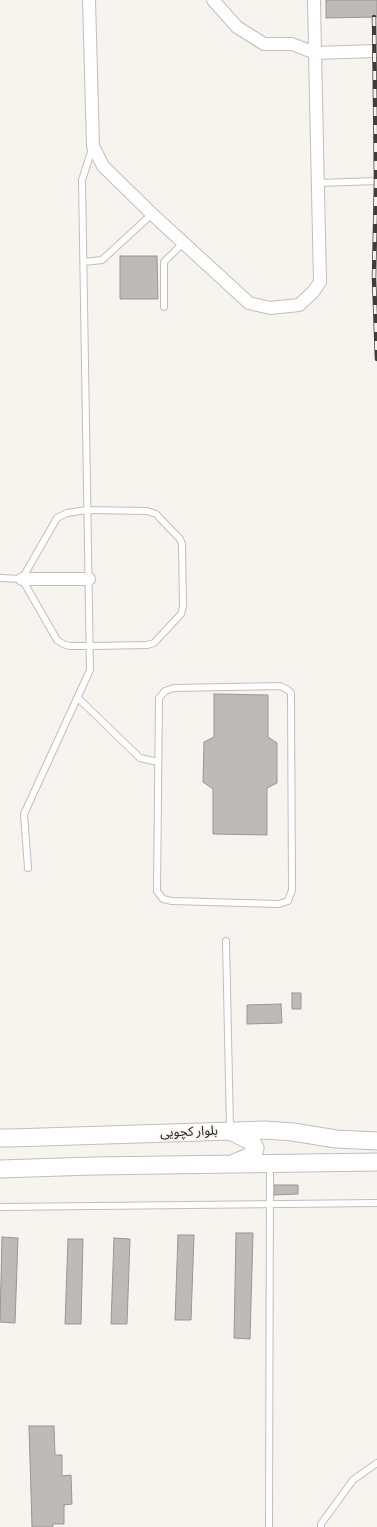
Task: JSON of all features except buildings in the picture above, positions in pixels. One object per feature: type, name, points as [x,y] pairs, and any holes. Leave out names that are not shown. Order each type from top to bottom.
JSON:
[{"type":"main road","name":"بلوار کچویی","points":[[4,1135],[265,1130],[293,1132],[336,1139],[377,1141]]},
{"type":"main road","points":[[230,1131],[252,1141],[255,1148],[253,1155],[233,1164]]},
{"type":"main road","points":[[0,1169],[377,1162]]},
{"type":"street","points":[[89,0],[93,146],[103,166],[152,214],[249,303],[270,308],[299,305],[313,292],[320,282],[314,0]]},
{"type":"street","points":[[213,0],[237,27],[264,44],[292,44],[315,53],[377,51]]},
{"type":"street","points":[[22,579],[89,579]]},
{"type":"lane","points":[[28,868],[24,814],[90,670],[82,180],[93,146]]},
{"type":"lane","points":[[318,183],[377,180]]},
{"type":"lane","points":[[84,262],[102,260],[152,214]]},
{"type":"lane","points":[[164,307],[164,262],[183,243]]},
{"type":"lane","points":[[87,510],[147,511],[156,514],[180,539],[182,544],[183,607],[181,614],[154,643],[147,645],[70,646],[57,640],[22,579],[57,518],[67,513],[87,510]]},
{"type":"lane","points":[[0,578],[22,579]]},
{"type":"lane","points":[[280,686],[291,693],[292,890],[288,901],[279,904],[172,901],[163,899],[157,891],[158,762],[159,698],[166,691],[174,688],[280,686]]},
{"type":"lane","points":[[78,698],[140,758],[158,762]]},
{"type":"lane","points":[[226,941],[230,1131]]},
{"type":"lane","points":[[269,1527],[270,1164]]},
{"type":"lane","points":[[0,1207],[377,1203]]},
{"type":"lane","points":[[321,1527],[353,1480],[377,1462]]},
{"type":"railway","points":[[374,17],[376,181],[374,278],[377,359]]}]
